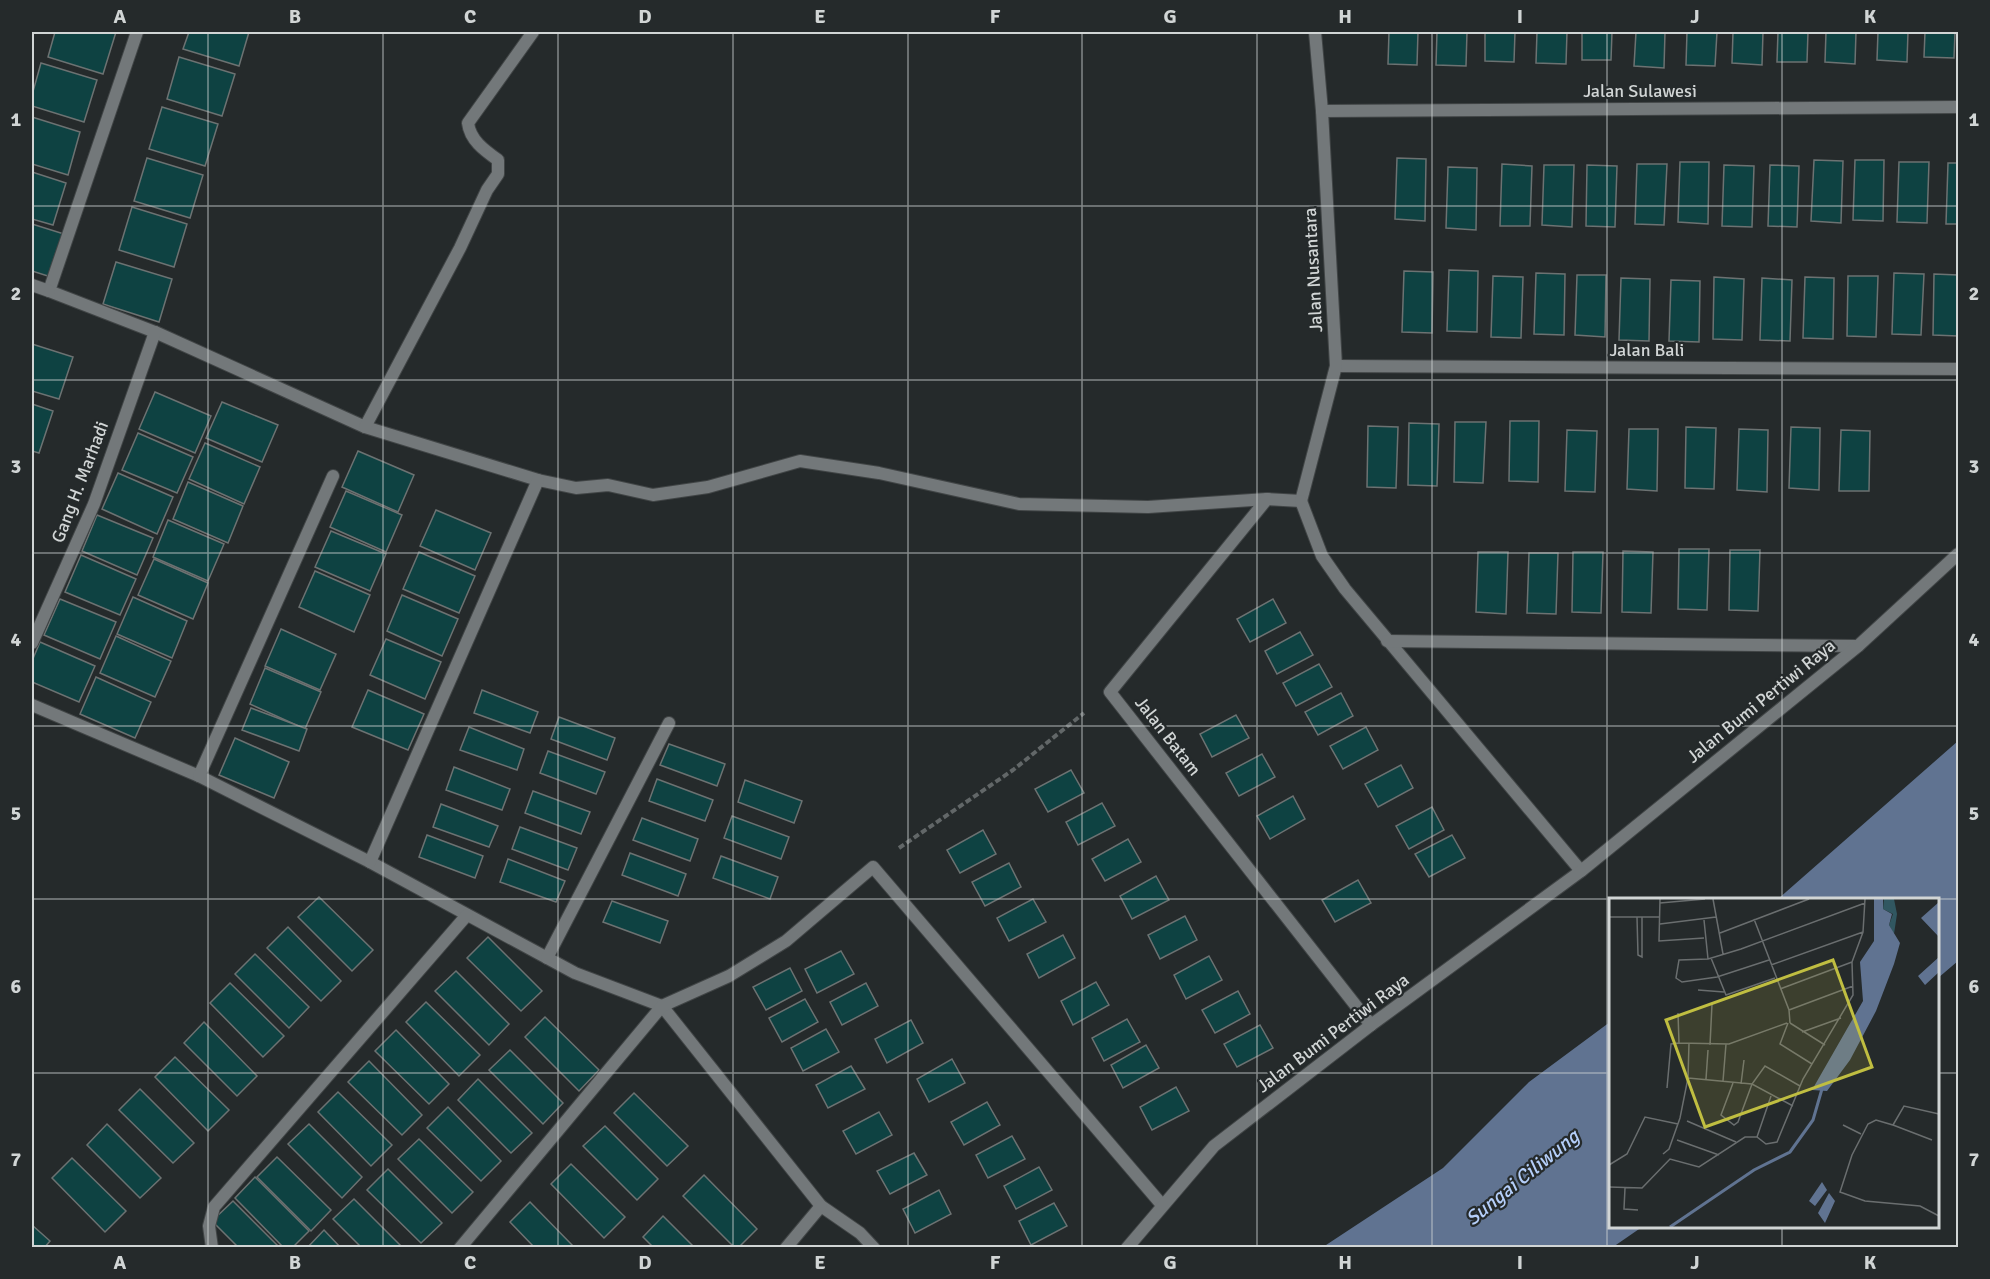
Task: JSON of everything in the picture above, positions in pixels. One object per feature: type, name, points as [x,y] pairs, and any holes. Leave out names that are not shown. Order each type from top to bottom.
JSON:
[{"type":"street","points":[[49,291],[137,32]]},
{"type":"street","points":[[365,427],[460,248],[487,190],[498,174],[498,160],[485,151],[470,134],[468,123],[533,32]]},
{"type":"street","name":"Jalan Nusantara","points":[[1301,501],[1336,366],[1322,111],[1315,32]]},
{"type":"street","name":"Jalan Sulawesi","points":[[1322,111],[1959,108]]},
{"type":"street","points":[[32,285],[155,332],[365,427],[538,480],[576,488],[608,485],[652,495],[708,487],[800,461],[879,473],[1019,504],[1148,507],[1267,499],[1301,501],[1322,556],[1345,589],[1581,871]]},
{"type":"street","name":"Gang H. Marhadi","points":[[32,643],[94,504],[155,332]]},
{"type":"street","name":"Jalan Bali","points":[[1336,366],[1959,369]]},
{"type":"street","points":[[199,776],[333,476]]},
{"type":"street","points":[[370,862],[538,480]]},
{"type":"street","name":"Jalan Batam","points":[[1267,499],[1110,692],[1371,1025]]},
{"type":"street","name":"Jalan Bumi Pertiwi Raya","points":[[1127,1248],[1214,1146],[1371,1025],[1581,871],[1858,646],[1959,554]]},
{"type":"street","points":[[1387,641],[1858,646]]},
{"type":"street","points":[[32,705],[199,776],[370,862],[575,973],[662,1006],[821,1206],[860,1233],[874,1248]]},
{"type":"street","points":[[547,958],[669,723]]},
{"type":"street","points":[[460,1248],[662,1006],[729,975],[786,941],[873,867],[1162,1205]]},
{"type":"street","points":[[212,1248],[209,1226],[214,1207],[466,915]]},
{"type":"street","points":[[786,1248],[821,1206]]},
{"type":"path","points":[[873,867],[1013,770],[1110,692]]},
{"type":"water","points":[[1958,741],[1958,961],[1939,977],[1939,898],[1779,898]]},
{"type":"water","name":"Sungai Ciliwung","points":[[1609,1023],[1609,1228],[1641,1228],[1613,1247],[1323,1247],[1443,1168],[1529,1082]]},
{"type":"building","points":[[55,32],[116,32],[103,74],[48,57]]},
{"type":"building","points":[[189,32],[249,32],[239,66],[183,49]]},
{"type":"building","points":[[1389,32],[1418,32],[1417,65],[1388,64]]},
{"type":"building","points":[[1437,32],[1467,32],[1466,66],[1436,65]]},
{"type":"building","points":[[1485,32],[1515,32],[1514,62],[1485,61]]},
{"type":"building","points":[[1537,32],[1567,32],[1566,64],[1536,63]]},
{"type":"building","points":[[1582,32],[1612,32],[1611,60],[1582,60]]},
{"type":"building","points":[[1636,32],[1665,32],[1664,68],[1634,66]]},
{"type":"building","points":[[1687,32],[1717,32],[1715,66],[1686,65]]},
{"type":"building","points":[[1733,32],[1763,32],[1762,65],[1732,63]]},
{"type":"building","points":[[1778,32],[1808,32],[1807,62],[1777,62]]},
{"type":"building","points":[[1826,32],[1856,32],[1855,64],[1825,62]]},
{"type":"building","points":[[1878,32],[1908,32],[1907,62],[1877,60]]},
{"type":"building","points":[[1925,32],[1955,32],[1954,58],[1924,57]]},
{"type":"building","points":[[179,57],[235,74],[222,116],[167,99]]},
{"type":"building","points":[[41,63],[97,80],[84,122],[32,106],[32,95]]},
{"type":"building","points":[[162,107],[218,124],[205,166],[149,149]]},
{"type":"building","points":[[32,117],[80,132],[68,175],[32,164]]},
{"type":"building","points":[[147,158],[203,175],[190,218],[134,201]]},
{"type":"building","points":[[1397,158],[1426,159],[1425,221],[1395,219]]},
{"type":"building","points":[[1814,160],[1843,161],[1841,223],[1811,221]]},
{"type":"building","points":[[1855,160],[1884,160],[1883,221],[1853,220]]},
{"type":"building","points":[[1680,162],[1709,162],[1708,224],[1678,222]]},
{"type":"building","points":[[1899,162],[1929,162],[1927,223],[1897,222]]},
{"type":"building","points":[[1948,163],[1958,163],[1958,224],[1946,224]]},
{"type":"building","points":[[1502,164],[1532,166],[1530,226],[1500,226]]},
{"type":"building","points":[[1637,164],[1667,164],[1664,225],[1635,224]]},
{"type":"building","points":[[1544,165],[1574,165],[1572,227],[1542,225]]},
{"type":"building","points":[[1587,165],[1617,166],[1615,227],[1586,226]]},
{"type":"building","points":[[1724,165],[1754,166],[1752,227],[1722,226]]},
{"type":"building","points":[[1770,165],[1799,166],[1797,227],[1768,226]]},
{"type":"building","points":[[1448,167],[1477,168],[1476,230],[1446,228]]},
{"type":"building","points":[[32,172],[66,183],[53,225],[32,219]]},
{"type":"building","points":[[132,207],[187,224],[174,267],[119,250]]},
{"type":"building","points":[[32,224],[64,234],[51,277],[32,271]]},
{"type":"building","points":[[116,262],[172,279],[159,322],[103,304]]},
{"type":"building","points":[[1449,270],[1478,271],[1477,332],[1447,331]]},
{"type":"building","points":[[1404,271],[1433,272],[1432,333],[1402,332]]},
{"type":"building","points":[[1536,273],[1565,274],[1564,335],[1534,334]]},
{"type":"building","points":[[1894,273],[1924,274],[1921,335],[1892,334]]},
{"type":"building","points":[[1934,274],[1958,275],[1958,336],[1933,335]]},
{"type":"building","points":[[1577,275],[1606,275],[1605,337],[1575,335]]},
{"type":"building","points":[[1493,276],[1523,277],[1521,338],[1491,337]]},
{"type":"building","points":[[1848,276],[1878,276],[1876,337],[1847,336]]},
{"type":"building","points":[[1714,277],[1744,279],[1742,340],[1713,339]]},
{"type":"building","points":[[1805,277],[1834,278],[1833,339],[1803,338]]},
{"type":"building","points":[[1621,278],[1650,279],[1649,341],[1619,340]]},
{"type":"building","points":[[1762,278],[1792,280],[1790,341],[1760,340]]},
{"type":"building","points":[[1671,280],[1700,281],[1699,342],[1669,341]]},
{"type":"building","points":[[32,344],[73,357],[59,399],[32,391]]},
{"type":"building","points":[[155,392],[211,416],[195,453],[139,429]]},
{"type":"building","points":[[222,402],[278,425],[262,462],[206,438]]},
{"type":"building","points":[[32,404],[53,411],[39,453],[32,451]]},
{"type":"building","points":[[1510,421],[1539,421],[1538,482],[1509,481]]},
{"type":"building","points":[[1455,422],[1486,422],[1483,483],[1454,482]]},
{"type":"building","points":[[1409,423],[1439,424],[1437,486],[1408,485]]},
{"type":"building","points":[[1368,426],[1398,427],[1396,488],[1367,487]]},
{"type":"building","points":[[1686,427],[1716,428],[1714,489],[1685,488]]},
{"type":"building","points":[[1791,427],[1820,428],[1819,490],[1789,488]]},
{"type":"building","points":[[1629,429],[1658,429],[1657,491],[1627,489]]},
{"type":"building","points":[[1739,429],[1768,430],[1767,492],[1737,490]]},
{"type":"building","points":[[1567,430],[1597,431],[1595,492],[1565,491]]},
{"type":"building","points":[[1841,430],[1870,431],[1869,491],[1839,491]]},
{"type":"building","points":[[138,433],[193,457],[177,493],[122,470]]},
{"type":"building","points":[[205,443],[260,467],[244,504],[189,479]]},
{"type":"building","points":[[358,451],[414,475],[398,512],[342,487]]},
{"type":"building","points":[[118,473],[173,497],[157,534],[102,509]]},
{"type":"building","points":[[188,482],[243,506],[228,543],[173,519]]},
{"type":"building","points":[[346,491],[402,515],[386,552],[330,527]]},
{"type":"building","points":[[436,510],[491,533],[475,570],[420,546]]},
{"type":"building","points":[[97,515],[153,538],[137,575],[82,551]]},
{"type":"building","points":[[168,520],[224,544],[208,581],[153,557]]},
{"type":"building","points":[[331,531],[386,554],[370,591],[315,567]]},
{"type":"building","points":[[1679,549],[1709,549],[1707,610],[1678,609]]},
{"type":"building","points":[[1730,550],[1760,550],[1758,611],[1729,610]]},
{"type":"building","points":[[1623,551],[1653,552],[1651,613],[1622,612]]},
{"type":"building","points":[[419,552],[475,576],[459,613],[403,589]]},
{"type":"building","points":[[1478,552],[1508,552],[1506,614],[1476,612]]},
{"type":"building","points":[[1573,552],[1603,552],[1601,613],[1572,612]]},
{"type":"building","points":[[1529,553],[1558,553],[1556,614],[1527,613]]},
{"type":"building","points":[[81,555],[136,579],[120,615],[65,592]]},
{"type":"building","points":[[154,559],[208,583],[193,619],[138,595]]},
{"type":"building","points":[[315,571],[370,595],[354,632],[299,607]]},
{"type":"building","points":[[402,595],[458,619],[442,656],[387,631]]},
{"type":"building","points":[[133,597],[187,621],[172,658],[117,634]]},
{"type":"building","points":[[60,599],[116,622],[100,659],[44,635]]},
{"type":"building","points":[[1273,599],[1286,623],[1250,642],[1237,619]]},
{"type":"building","points":[[281,629],[336,654],[320,690],[265,666]]},
{"type":"building","points":[[1300,632],[1313,655],[1277,674],[1265,651]]},
{"type":"building","points":[[116,636],[171,661],[155,697],[100,673]]},
{"type":"building","points":[[386,639],[441,662],[425,699],[370,675]]},
{"type":"building","points":[[40,642],[95,666],[79,702],[32,682],[32,661]]},
{"type":"building","points":[[1319,664],[1332,687],[1296,706],[1283,683]]},
{"type":"building","points":[[265,668],[321,692],[305,729],[250,704]]},
{"type":"building","points":[[96,677],[151,702],[135,738],[80,714]]},
{"type":"building","points":[[368,690],[424,714],[408,750],[352,727]]},
{"type":"building","points":[[482,690],[538,712],[530,733],[474,713]]},
{"type":"building","points":[[1341,693],[1353,716],[1318,735],[1305,712]]},
{"type":"building","points":[[251,708],[307,729],[299,751],[242,730]]},
{"type":"building","points":[[1236,715],[1249,738],[1212,757],[1200,734]]},
{"type":"building","points":[[559,717],[615,738],[607,760],[551,739]]},
{"type":"building","points":[[469,727],[524,749],[517,770],[460,750]]},
{"type":"building","points":[[1366,727],[1378,750],[1343,769],[1330,746]]},
{"type":"building","points":[[235,738],[289,762],[274,798],[219,775]]},
{"type":"building","points":[[669,744],[725,764],[717,786],[660,765]]},
{"type":"building","points":[[548,751],[605,772],[596,794],[540,773]]},
{"type":"building","points":[[1262,754],[1275,777],[1239,796],[1226,773]]},
{"type":"building","points":[[1401,765],[1413,788],[1378,807],[1365,784]]},
{"type":"building","points":[[454,767],[510,789],[502,810],[446,790]]},
{"type":"building","points":[[1071,770],[1084,793],[1048,812],[1035,789]]},
{"type":"building","points":[[657,779],[713,800],[705,821],[649,801]]},
{"type":"building","points":[[745,780],[802,801],[794,823],[738,802]]},
{"type":"building","points":[[533,791],[590,812],[581,834],[525,813]]},
{"type":"building","points":[[1293,796],[1305,819],[1270,839],[1257,816]]},
{"type":"building","points":[[1102,803],[1115,826],[1078,845],[1066,822]]},
{"type":"building","points":[[441,804],[498,826],[489,847],[433,827]]},
{"type":"building","points":[[1432,807],[1444,830],[1409,849],[1396,826]]},
{"type":"building","points":[[732,816],[789,837],[781,859],[724,838]]},
{"type":"building","points":[[642,818],[698,839],[690,861],[633,840]]},
{"type":"building","points":[[520,827],[577,848],[568,870],[512,849]]},
{"type":"building","points":[[983,830],[996,854],[960,873],[947,850]]},
{"type":"building","points":[[427,835],[483,856],[475,878],[419,857]]},
{"type":"building","points":[[1452,835],[1465,858],[1429,877],[1415,854]]},
{"type":"building","points":[[1128,839],[1141,862],[1105,881],[1092,859]]},
{"type":"building","points":[[630,853],[686,874],[678,896],[622,875]]},
{"type":"building","points":[[721,856],[778,877],[770,899],[713,878]]},
{"type":"building","points":[[508,859],[565,881],[556,902],[500,882]]},
{"type":"building","points":[[1009,863],[1021,887],[985,906],[972,882]]},
{"type":"building","points":[[1156,876],[1169,900],[1132,919],[1120,896]]},
{"type":"building","points":[[1358,880],[1371,903],[1335,922],[1322,900]]},
{"type":"building","points":[[319,897],[373,950],[352,971],[298,917]]},
{"type":"building","points":[[1033,899],[1046,922],[1009,941],[997,918]]},
{"type":"building","points":[[612,901],[668,921],[660,943],[603,922]]},
{"type":"building","points":[[1185,916],[1197,940],[1160,959],[1148,935]]},
{"type":"building","points":[[288,927],[341,981],[321,1001],[267,948]]},
{"type":"building","points":[[1063,935],[1075,958],[1039,978],[1027,954]]},
{"type":"building","points":[[488,937],[542,991],[521,1011],[467,958]]},
{"type":"building","points":[[841,951],[854,974],[817,993],[805,969]]},
{"type":"building","points":[[255,954],[309,1007],[289,1028],[235,974]]},
{"type":"building","points":[[1209,956],[1222,980],[1186,999],[1174,975]]},
{"type":"building","points":[[790,968],[802,991],[766,1010],[753,987]]},
{"type":"building","points":[[456,971],[509,1024],[489,1045],[435,991]]},
{"type":"building","points":[[1096,982],[1109,1005],[1073,1025],[1061,1001]]},
{"type":"building","points":[[230,983],[284,1036],[263,1057],[210,1003]]},
{"type":"building","points":[[866,983],[878,1006],[842,1025],[830,1002]]},
{"type":"building","points":[[1238,991],[1250,1014],[1215,1033],[1202,1010]]},
{"type":"building","points":[[805,999],[818,1022],[782,1042],[769,1018]]},
{"type":"building","points":[[426,1002],[480,1055],[459,1076],[406,1022]]},
{"type":"building","points":[[545,1017],[599,1070],[579,1091],[525,1037]]},
{"type":"building","points":[[1127,1019],[1140,1042],[1104,1061],[1092,1038]]},
{"type":"building","points":[[911,1020],[923,1043],[887,1063],[875,1039]]},
{"type":"building","points":[[204,1022],[257,1076],[237,1096],[184,1043]]},
{"type":"building","points":[[1260,1025],[1273,1048],[1237,1067],[1224,1044]]},
{"type":"building","points":[[826,1029],[839,1052],[803,1071],[791,1048]]},
{"type":"building","points":[[396,1030],[449,1084],[429,1104],[375,1051]]},
{"type":"building","points":[[1146,1045],[1159,1068],[1123,1088],[1111,1065]]},
{"type":"building","points":[[510,1050],[563,1103],[543,1124],[489,1070]]},
{"type":"building","points":[[175,1057],[229,1110],[208,1131],[155,1077]]},
{"type":"building","points":[[952,1059],[965,1083],[929,1102],[917,1079]]},
{"type":"building","points":[[369,1061],[422,1115],[402,1135],[348,1082]]},
{"type":"building","points":[[851,1066],[865,1089],[828,1108],[816,1085]]},
{"type":"building","points":[[478,1079],[532,1133],[511,1153],[458,1100]]},
{"type":"building","points":[[1176,1087],[1189,1111],[1152,1130],[1140,1107]]},
{"type":"building","points":[[140,1089],[194,1143],[173,1163],[119,1110]]},
{"type":"building","points":[[338,1092],[392,1145],[371,1166],[318,1112]]},
{"type":"building","points":[[634,1093],[688,1146],[667,1166],[614,1113]]},
{"type":"building","points":[[987,1102],[1000,1125],[964,1145],[951,1122]]},
{"type":"building","points":[[448,1107],[501,1161],[481,1181],[427,1128]]},
{"type":"building","points":[[879,1112],[892,1135],[856,1154],[843,1131]]},
{"type":"building","points":[[107,1124],[161,1178],[140,1198],[87,1145]]},
{"type":"building","points":[[309,1124],[362,1177],[342,1198],[288,1144]]},
{"type":"building","points":[[605,1126],[658,1179],[637,1200],[583,1146]]},
{"type":"building","points":[[1012,1136],[1025,1159],[988,1178],[976,1155]]},
{"type":"building","points":[[419,1139],[473,1192],[452,1213],[398,1159]]},
{"type":"building","points":[[914,1153],[927,1175],[890,1194],[877,1171]]},
{"type":"building","points":[[277,1157],[331,1210],[311,1231],[257,1177]]},
{"type":"building","points":[[72,1158],[126,1211],[105,1232],[52,1178]]},
{"type":"building","points":[[571,1164],[625,1217],[604,1238],[551,1184]]},
{"type":"building","points":[[1039,1167],[1052,1190],[1016,1209],[1004,1186]]},
{"type":"building","points":[[388,1169],[442,1223],[421,1243],[367,1190]]},
{"type":"building","points":[[704,1175],[757,1229],[738,1248],[735,1248],[683,1196]]},
{"type":"building","points":[[255,1177],[309,1231],[292,1248],[284,1248],[235,1198]]},
{"type":"building","points":[[939,1190],[951,1214],[915,1233],[903,1209]]},
{"type":"building","points":[[354,1199],[403,1248],[362,1248],[333,1219]]},
{"type":"building","points":[[233,1201],[280,1248],[239,1248],[212,1221]]},
{"type":"building","points":[[530,1202],[575,1248],[535,1248],[510,1222]]},
{"type":"building","points":[[1054,1203],[1067,1226],[1031,1245],[1019,1221]]},
{"type":"building","points":[[663,1216],[695,1248],[654,1248],[643,1237]]},
{"type":"building","points":[[32,1225],[50,1241],[44,1248],[32,1248]]},
{"type":"building","points":[[324,1230],[341,1248],[307,1248]]}]
